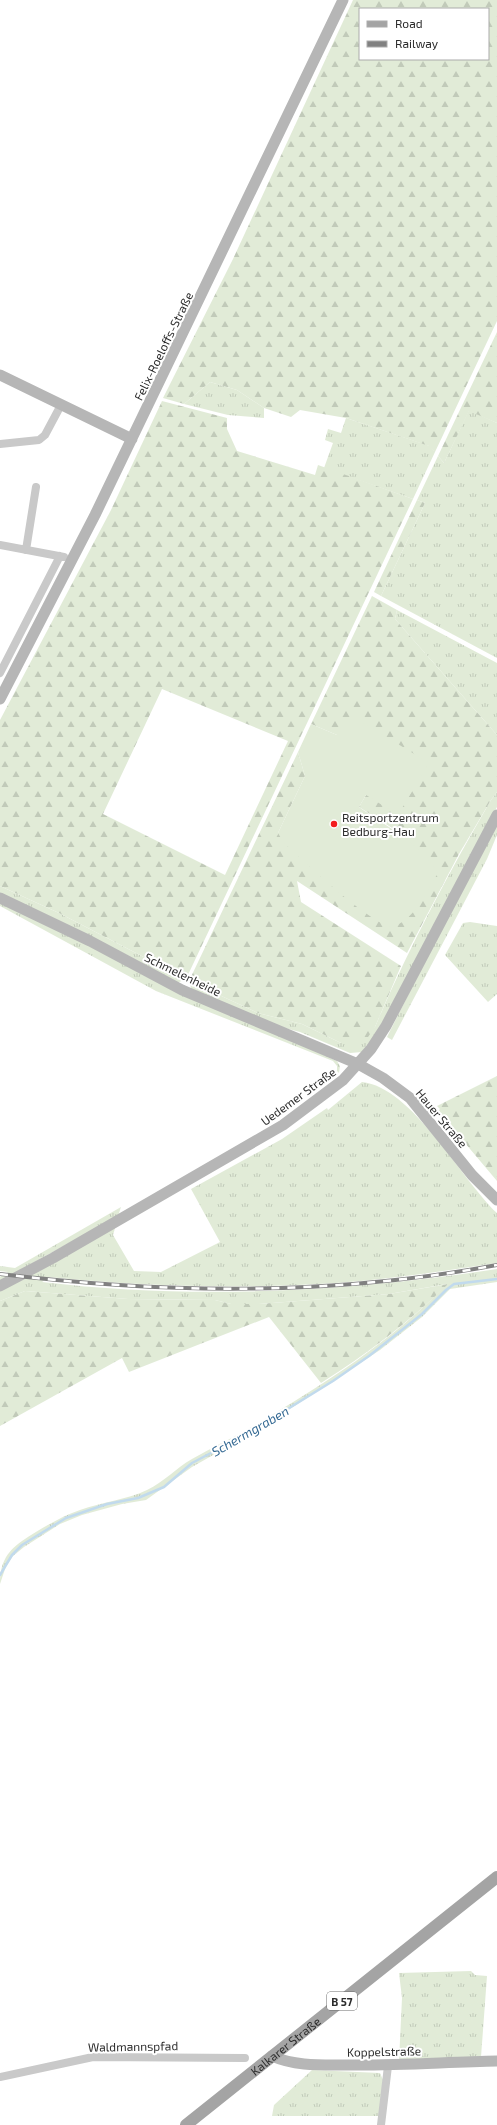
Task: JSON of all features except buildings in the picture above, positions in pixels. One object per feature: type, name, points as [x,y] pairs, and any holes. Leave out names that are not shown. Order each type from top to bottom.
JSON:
[{"type":"main road","name":"Kalkarer Straße","points":[[186,2125],[497,1877]]},
{"type":"street","name":"Felix-Roeloffs-Straße","points":[[0,699],[73,559],[132,439],[343,0]]},
{"type":"street","points":[[0,375],[132,439]]},
{"type":"street","points":[[0,444],[39,440],[45,435],[62,405]]},
{"type":"street","points":[[26,550],[36,487]]},
{"type":"street","points":[[0,545],[73,559]]},
{"type":"street","points":[[0,673],[60,556]]},
{"type":"street","name":"Uedemer Straße","points":[[0,1286],[53,1258],[283,1125],[343,1080],[371,1049],[401,999],[497,814]]},
{"type":"street","name":"Schmelenheide","points":[[0,898],[90,941],[182,990],[358,1064]]},
{"type":"street","name":"Hauer Straße","points":[[358,1064],[383,1078],[410,1098],[472,1175],[497,1200]]},
{"type":"street","name":"Koppelstraße","points":[[272,2056],[289,2062],[302,2064],[388,2066],[497,2061]]},
{"type":"street","name":"Waldmannspfad","points":[[0,2077],[93,2057],[244,2058]]},
{"type":"street","points":[[381,2125],[388,2066]]},
{"type":"green space","points":[[353,0],[497,0],[497,321],[435,452],[429,446],[346,418],[300,410],[291,417],[264,408],[237,390],[210,382],[184,404],[163,398],[233,259]]},
{"type":"green space","points":[[497,332],[497,423],[469,411],[444,463],[438,456]]},
{"type":"green space","points":[[210,382],[237,390],[264,408],[264,418],[228,415],[184,404]]},
{"type":"green space","points":[[162,401],[227,418],[227,429],[237,451],[315,475],[318,465],[413,499],[186,979],[59,913],[0,886],[0,720],[111,510]],"holes":[[[162,689],[288,741],[225,875],[103,814]]]},
{"type":"green space","points":[[469,410],[497,423],[497,658],[381,596],[425,503],[417,500],[438,456],[444,463]]},
{"type":"green space","points":[[346,418],[430,446],[435,452],[413,499],[324,468],[333,443],[325,440],[328,429],[341,433]]},
{"type":"green space","points":[[417,500],[425,503],[381,596],[374,592]]},
{"type":"green space","points":[[372,596],[397,610],[395,619],[497,735],[497,792],[459,854],[407,953],[297,881],[301,902],[401,966],[375,1027],[368,1037],[349,1043],[341,1043],[302,1024],[258,1013],[189,981],[298,752],[305,776],[278,833],[400,833],[359,807],[366,795],[337,735],[311,724]]},
{"type":"green space","points":[[397,610],[497,663],[497,735],[395,619]]},
{"type":"green space","name":"Reitsportzentrum Bedburg-Hau","points":[[357,719],[429,763],[398,815],[366,795],[359,807],[391,828],[422,852],[438,873],[420,904],[408,917],[394,926],[385,925],[338,892],[291,850],[283,842],[278,833],[305,776],[298,752],[311,724],[337,735]]},
{"type":"green space","points":[[497,792],[497,807],[379,1030],[362,1052],[350,1053],[300,1032],[273,1025],[192,991],[189,981],[258,1013],[302,1024],[341,1043],[375,1027],[429,912],[475,828]]},
{"type":"green space","points":[[497,824],[497,835],[487,859],[392,1040],[387,1037],[439,933]]},
{"type":"green space","points":[[0,886],[59,913],[186,979],[177,983],[0,894]]},
{"type":"green space","points":[[0,902],[337,1061],[340,1066],[339,1073],[337,1071],[337,1066],[333,1061],[156,991],[0,906]]},
{"type":"green space","points":[[470,922],[497,926],[497,994],[488,1002],[445,955],[463,923]]},
{"type":"green space","points":[[497,1076],[497,1181],[438,1111],[440,1109],[437,1106]]},
{"type":"green space","points":[[362,1082],[381,1088],[399,1100],[417,1117],[497,1213],[497,1263],[431,1273],[341,1283],[285,1286],[184,1286],[116,1283],[49,1277],[42,1282],[99,1288],[156,1291],[270,1291],[384,1283],[497,1269],[497,1282],[450,1289],[422,1317],[380,1350],[259,1429],[192,1467],[146,1500],[122,1504],[82,1515],[60,1524],[24,1547],[13,1556],[6,1566],[0,1584],[2,1565],[11,1550],[22,1541],[65,1516],[88,1507],[131,1496],[147,1490],[192,1459],[281,1410],[331,1378],[380,1343],[426,1305],[447,1284],[389,1294],[259,1304],[231,1304],[215,1300],[128,1299],[25,1291],[0,1301],[0,1289],[116,1225],[113,1235],[134,1271],[161,1272],[220,1242],[191,1189],[282,1139],[327,1108],[328,1110]]},
{"type":"green space","points":[[121,1207],[118,1216],[0,1281],[0,1277],[8,1272],[0,1271],[0,1266],[15,1268]]},
{"type":"green space","points":[[448,1284],[387,1337],[355,1361],[321,1383],[269,1317],[129,1372],[122,1358],[0,1426],[0,1301],[25,1291],[128,1299],[215,1300],[231,1304],[259,1304],[389,1294]]},
{"type":"green space","points":[[471,1971],[475,1975],[487,1976],[481,2057],[399,2061],[402,1998],[399,1973]]},
{"type":"green space","points":[[312,2070],[380,2073],[383,2080],[379,2116],[272,2116],[274,2105]]},
{"type":"waterway","name":"Schermgraben","points":[[0,1575],[12,1555],[22,1545],[66,1518],[107,1504],[138,1498],[164,1487],[192,1463],[247,1434],[333,1381],[369,1356],[422,1314],[454,1284],[497,1279]]},
{"type":"railway","points":[[0,1274],[62,1281],[125,1285],[249,1289],[311,1287],[373,1282],[435,1275],[497,1265]]},
{"type":"place","name":"Reitsportzentrum Bedburg-Hau","points":[[334,824]]}]
